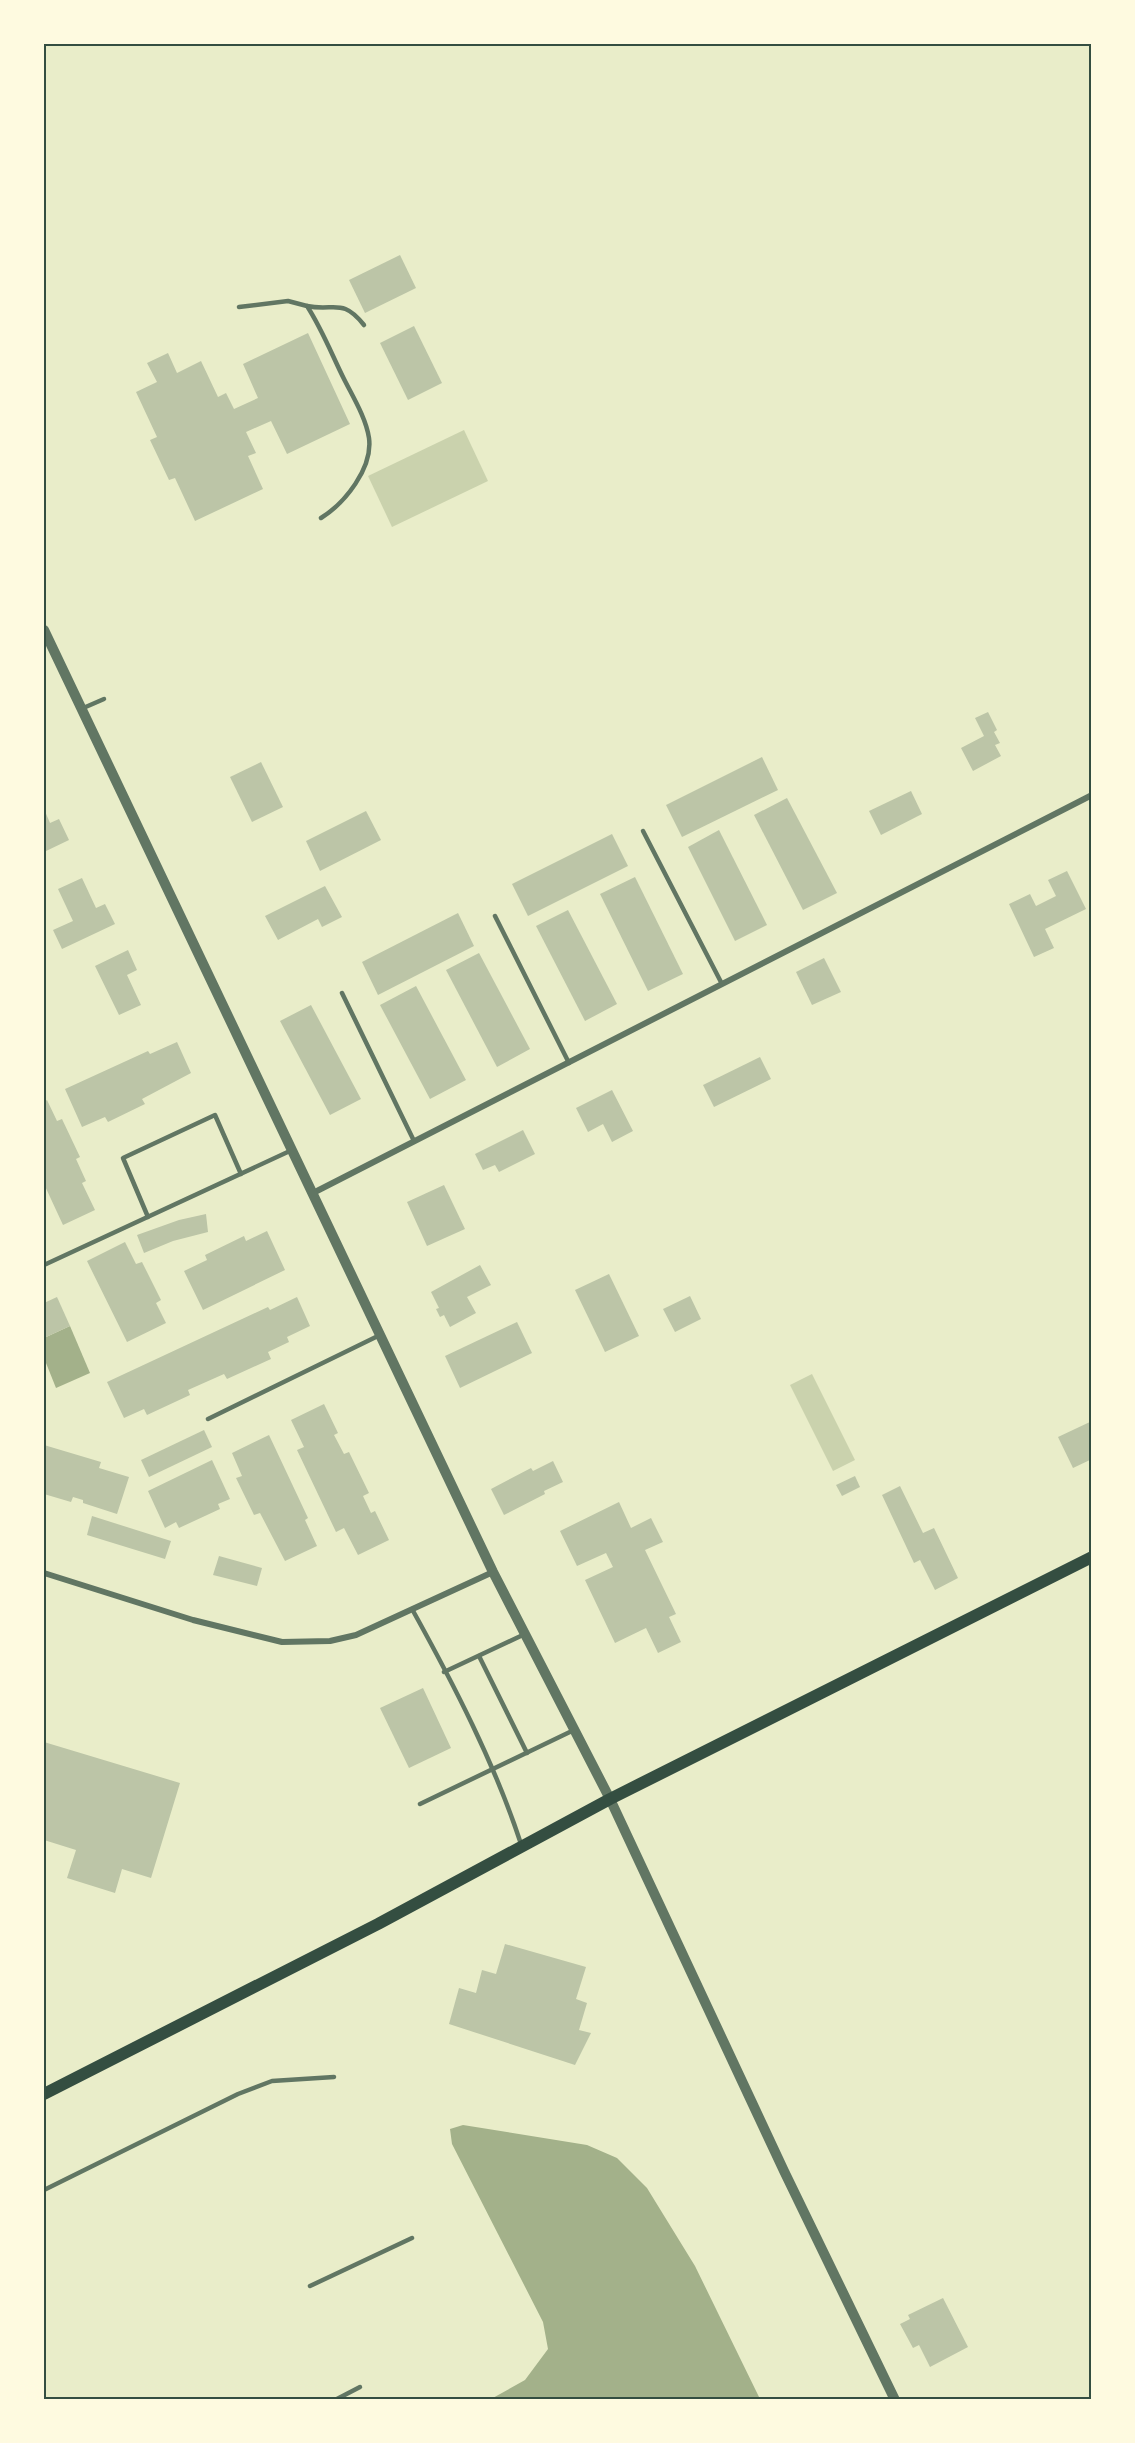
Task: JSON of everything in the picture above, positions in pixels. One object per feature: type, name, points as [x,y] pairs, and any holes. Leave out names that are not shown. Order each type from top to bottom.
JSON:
[{"type":"main road","points":[[44,2094],[378,1924],[610,1800],[1092,1557]]},
{"type":"street","points":[[44,630],[494,1572],[610,1800],[784,2171],[895,2400]]},
{"type":"street","points":[[313,1193],[1092,795]]},
{"type":"street","points":[[44,1574],[193,1620],[282,1642],[330,1641],[356,1635],[494,1572]]},
{"type":"lane","points":[[239,307],[288,301],[316,308],[344,308],[355,314],[364,325]]},
{"type":"lane","points":[[307,306],[318,322],[360,413],[369,439],[367,459],[354,485],[321,518]]},
{"type":"lane","points":[[81,709],[104,699]]},
{"type":"lane","points":[[643,831],[722,984]]},
{"type":"lane","points":[[495,916],[568,1063]]},
{"type":"lane","points":[[342,993],[414,1141]]},
{"type":"lane","points":[[148,1217],[123,1158],[194,1124],[215,1115],[241,1174]]},
{"type":"lane","points":[[44,1265],[292,1150]]},
{"type":"lane","points":[[208,1419],[380,1335]]},
{"type":"lane","points":[[412,1609],[492,1770],[506,1801],[521,1847]]},
{"type":"lane","points":[[444,1672],[525,1634]]},
{"type":"lane","points":[[479,1656],[527,1753]]},
{"type":"lane","points":[[420,1804],[574,1730]]},
{"type":"lane","points":[[44,2190],[246,2090],[272,2081],[334,2077]]},
{"type":"lane","points":[[310,2286],[412,2238]]},
{"type":"lane","points":[[335,2400],[360,2387]]},
{"type":"shaded area","points":[[464,430],[488,481],[392,527],[368,476]]},
{"type":"shaded area","points":[[70,1326],[90,1373],[56,1388],[44,1358],[44,1338]]},
{"type":"shaded area","points":[[812,1374],[855,1460],[833,1471],[790,1385]]},
{"type":"shaded area","points":[[463,2125],[587,2145],[617,2158],[647,2188],[695,2266],[760,2399],[491,2399],[525,2380],[548,2349],[543,2322],[452,2144],[450,2129]]},
{"type":"building","points":[[400,255],[416,288],[365,313],[349,280]]},
{"type":"building","points":[[414,326],[442,383],[408,400],[380,343]]},
{"type":"building","points":[[308,333],[350,424],[287,454],[271,421],[246,432],[256,453],[248,456],[263,489],[195,521],[175,478],[169,480],[150,440],[157,437],[136,392],[157,382],[147,363],[168,353],[177,373],[201,361],[218,397],[226,393],[234,409],[258,398],[243,364]]},
{"type":"building","points":[[988,712],[997,730],[994,732],[1000,743],[995,745],[1001,756],[973,771],[961,748],[984,736],[975,718]]},
{"type":"building","points":[[762,757],[778,790],[682,837],[666,805]]},
{"type":"building","points":[[261,762],[283,807],[252,822],[230,777]]},
{"type":"building","points":[[911,791],[922,814],[881,835],[869,811]]},
{"type":"building","points":[[787,798],[837,893],[803,910],[754,815]]},
{"type":"building","points":[[44,809],[50,823],[59,819],[69,840],[44,852]]},
{"type":"building","points":[[366,811],[381,840],[320,871],[306,841]]},
{"type":"building","points":[[719,830],[767,925],[735,941],[688,847]]},
{"type":"building","points":[[612,834],[628,866],[528,916],[512,884]]},
{"type":"building","points":[[1067,871],[1086,909],[1045,929],[1054,948],[1034,957],[1009,904],[1030,894],[1036,906],[1056,896],[1048,880]]},
{"type":"building","points":[[635,877],[683,974],[648,991],[600,894]]},
{"type":"building","points":[[82,878],[96,908],[105,904],[115,924],[62,949],[53,930],[73,921],[58,889]]},
{"type":"building","points":[[325,886],[342,917],[322,927],[318,919],[278,940],[265,916]]},
{"type":"building","points":[[568,910],[617,1004],[585,1021],[536,926]]},
{"type":"building","points":[[458,913],[474,946],[378,995],[362,962]]},
{"type":"building","points":[[128,950],[137,970],[127,975],[141,1005],[119,1015],[95,966]]},
{"type":"building","points":[[479,953],[530,1049],[497,1067],[446,970]]},
{"type":"building","points":[[824,958],[841,992],[812,1005],[796,972]]},
{"type":"building","points":[[416,986],[466,1080],[430,1099],[380,1005]]},
{"type":"building","points":[[311,1005],[361,1099],[330,1115],[280,1021]]},
{"type":"building","points":[[177,1042],[191,1073],[142,1099],[145,1104],[108,1122],[105,1117],[82,1127],[65,1089],[148,1051],[150,1054]]},
{"type":"building","points":[[760,1057],[771,1079],[714,1107],[703,1085]]},
{"type":"building","points":[[612,1090],[633,1131],[612,1142],[603,1124],[588,1132],[576,1108]]},
{"type":"building","points":[[47,1100],[57,1121],[62,1119],[80,1157],[76,1159],[86,1181],[82,1183],[95,1210],[63,1225],[44,1184],[44,1102]]},
{"type":"building","points":[[523,1130],[535,1154],[499,1172],[495,1165],[483,1170],[475,1154]]},
{"type":"building","points":[[444,1185],[465,1229],[427,1246],[407,1202]]},
{"type":"building","points":[[206,1214],[208,1232],[173,1241],[144,1253],[137,1235],[179,1220]]},
{"type":"building","points":[[267,1231],[285,1270],[203,1310],[184,1271],[207,1260],[205,1255],[244,1236],[246,1241]]},
{"type":"building","points":[[125,1242],[136,1264],[142,1262],[161,1300],[156,1303],[166,1323],[127,1342],[87,1261]]},
{"type":"building","points":[[480,1265],[491,1285],[467,1297],[476,1313],[450,1327],[444,1315],[440,1317],[436,1309],[439,1308],[431,1292]]},
{"type":"building","points":[[609,1274],[639,1336],[605,1352],[575,1290]]},
{"type":"building","points":[[690,1296],[701,1319],[675,1332],[663,1309]]},
{"type":"building","points":[[57,1297],[70,1326],[44,1338],[44,1303]]},
{"type":"building","points":[[297,1297],[310,1326],[287,1337],[289,1342],[268,1352],[271,1359],[227,1379],[224,1374],[188,1390],[190,1395],[147,1415],[144,1409],[124,1418],[107,1382],[268,1307],[270,1310]]},
{"type":"building","points":[[517,1322],[532,1353],[460,1388],[445,1356]]},
{"type":"building","points":[[324,1404],[338,1433],[334,1435],[344,1454],[349,1452],[369,1493],[363,1496],[371,1513],[375,1511],[389,1540],[358,1555],[344,1528],[336,1532],[297,1450],[304,1447],[291,1420]]},
{"type":"building","points":[[1092,1421],[1092,1459],[1073,1468],[1058,1437]]},
{"type":"building","points":[[204,1430],[212,1447],[149,1477],[141,1460]]},
{"type":"building","points":[[269,1435],[308,1518],[305,1520],[317,1546],[285,1561],[260,1513],[254,1515],[236,1478],[242,1476],[232,1453]]},
{"type":"building","points":[[44,1445],[101,1462],[99,1468],[129,1477],[117,1514],[83,1503],[83,1500],[73,1497],[71,1502],[44,1494]]},
{"type":"building","points":[[212,1460],[230,1499],[218,1504],[220,1509],[179,1528],[176,1522],[165,1528],[148,1491]]},
{"type":"building","points":[[553,1461],[563,1482],[504,1515],[491,1489],[531,1468],[533,1471]]},
{"type":"building","points":[[855,1476],[860,1487],[842,1496],[836,1485]]},
{"type":"building","points":[[900,1486],[923,1533],[934,1528],[958,1578],[935,1590],[920,1560],[914,1563],[882,1495]]},
{"type":"building","points":[[619,1502],[631,1528],[651,1518],[663,1542],[645,1550],[676,1614],[669,1617],[681,1642],[658,1653],[646,1628],[615,1643],[585,1580],[613,1567],[606,1553],[577,1566],[560,1531]]},
{"type":"building","points":[[92,1516],[171,1541],[165,1559],[87,1535]]},
{"type":"building","points":[[219,1556],[262,1568],[257,1586],[213,1575]]},
{"type":"building","points":[[423,1688],[451,1748],[409,1768],[380,1708]]},
{"type":"building","points":[[44,1742],[180,1783],[151,1878],[122,1869],[115,1893],[67,1878],[76,1850],[44,1840]]},
{"type":"building","points":[[505,1944],[586,1967],[576,1999],[587,2003],[579,2030],[591,2033],[575,2065],[449,2024],[459,1988],[476,1993],[482,1970],[496,1974]]},
{"type":"building","points":[[943,2298],[968,2347],[930,2367],[919,2345],[913,2348],[900,2324],[910,2319],[908,2315]]}]
